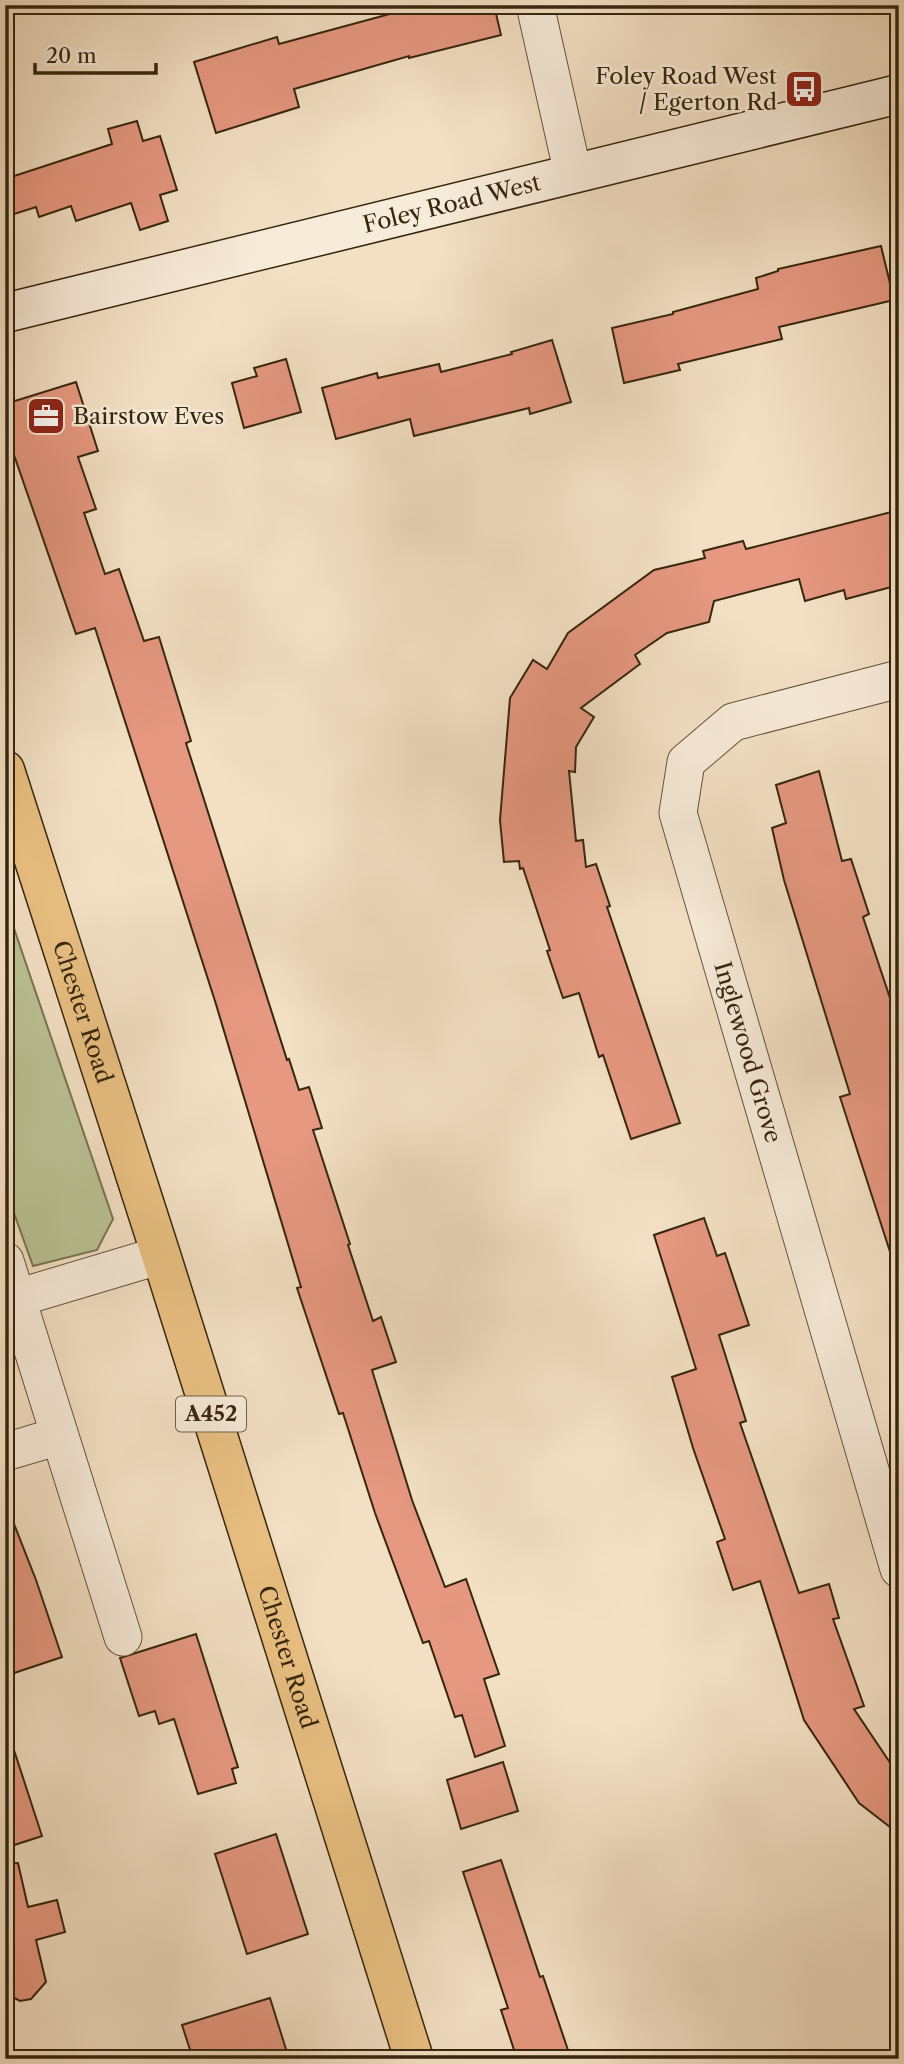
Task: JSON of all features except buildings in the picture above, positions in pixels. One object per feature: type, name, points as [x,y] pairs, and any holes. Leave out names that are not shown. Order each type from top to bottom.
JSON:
[{"type":"highway","name":"Chester Road","points":[[5,770],[414,2059]]},
{"type":"main road","name":"Foley Road West","points":[[5,313],[899,94]]},
{"type":"street","points":[[535,5],[572,174]]},
{"type":"street","name":"Inglewood Grove","points":[[898,1565],[678,813],[686,762],[733,722],[899,679]]},
{"type":"street","points":[[17,1298],[161,1255]]},
{"type":"street","points":[[5,1261],[123,1637]]},
{"type":"street","points":[[5,1452],[59,1436]]},
{"type":"green space","points":[[5,902],[113,1219],[97,1250],[33,1266],[5,1188]]},
{"type":"place","name":"Foley Road West / Egerton Rd","points":[[804,89]]},
{"type":"place","name":"Bairstow Eves","points":[[46,416]]}]
